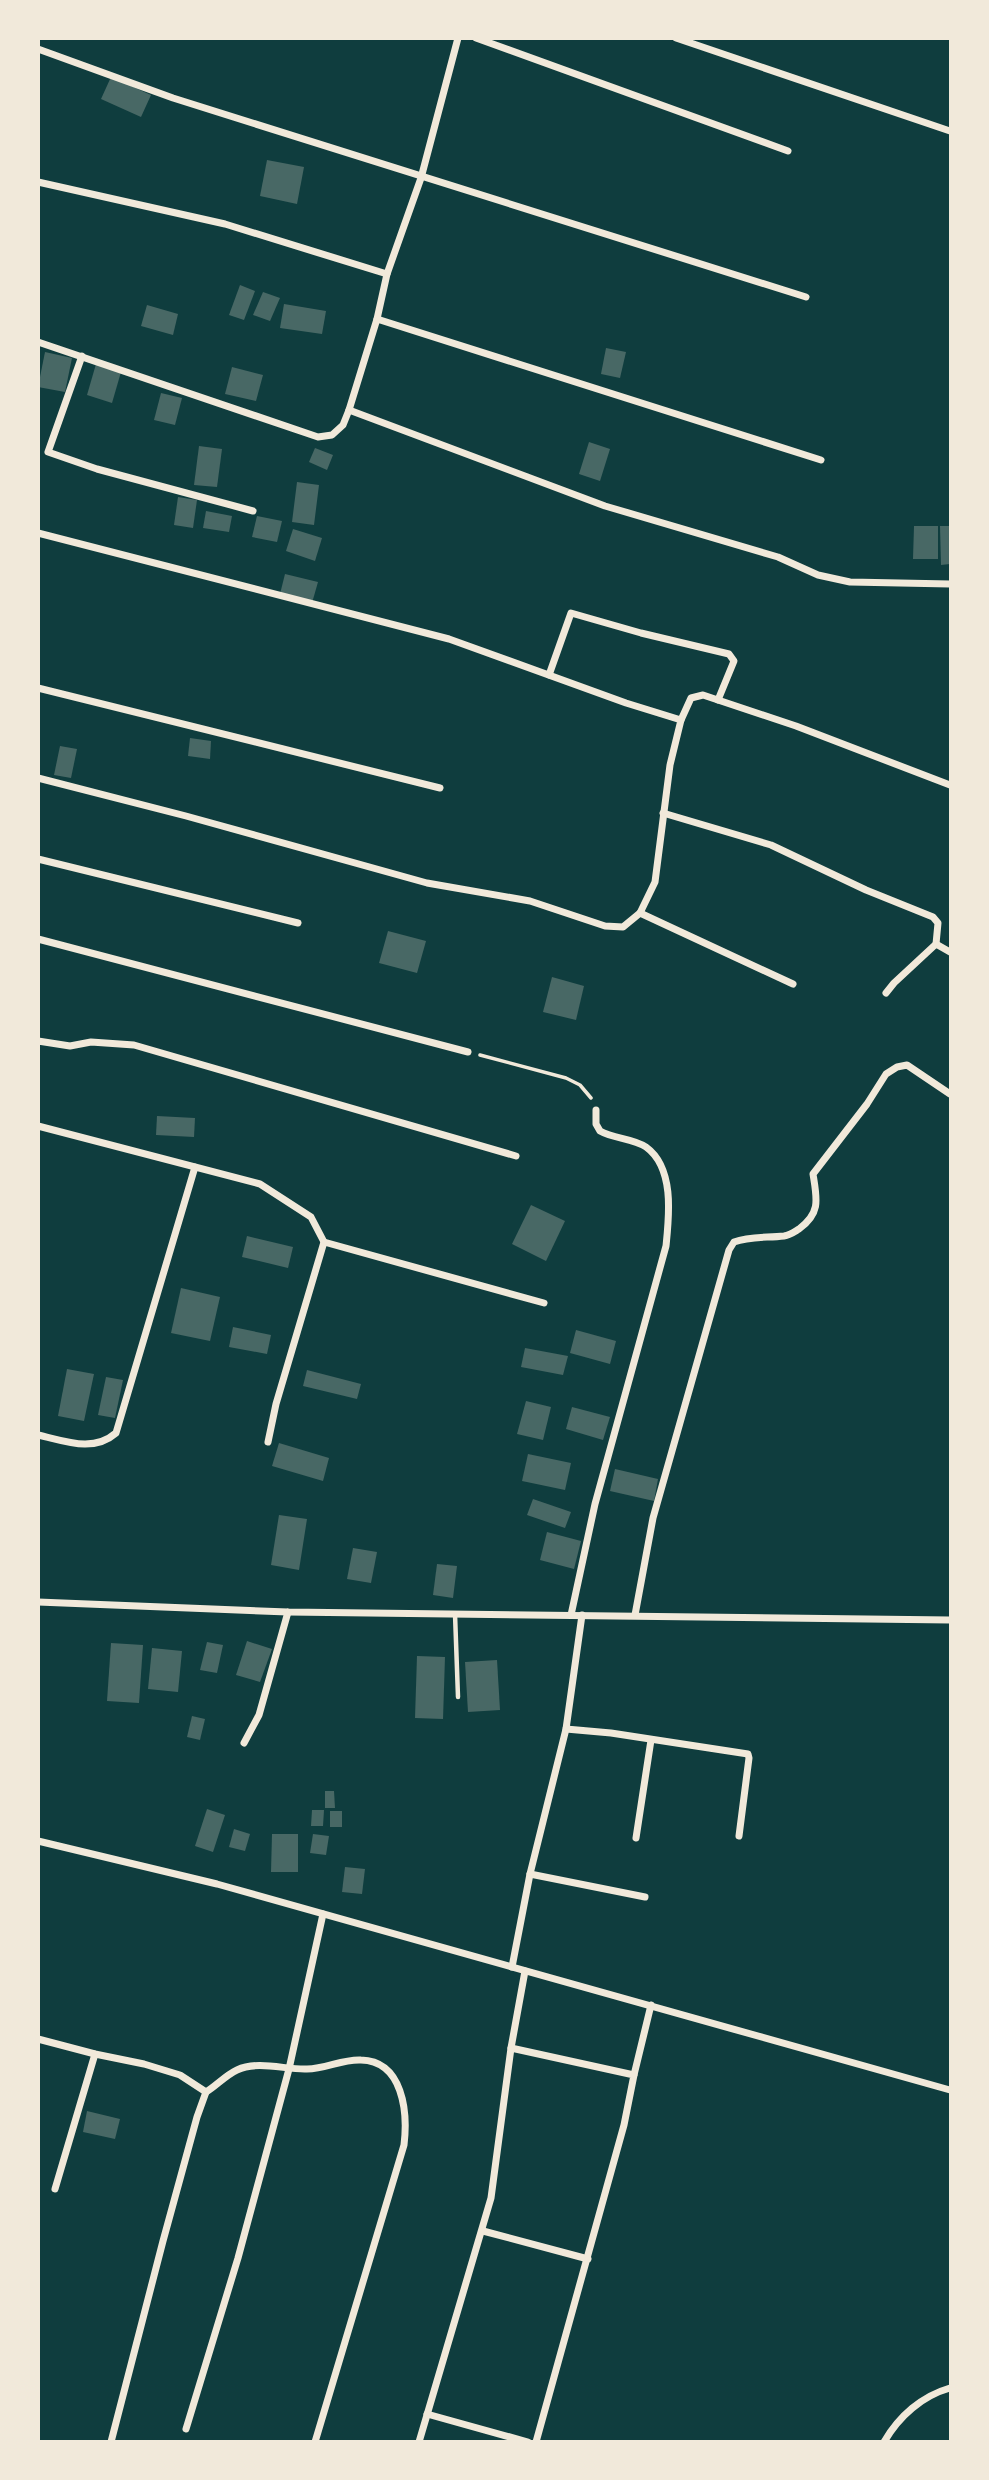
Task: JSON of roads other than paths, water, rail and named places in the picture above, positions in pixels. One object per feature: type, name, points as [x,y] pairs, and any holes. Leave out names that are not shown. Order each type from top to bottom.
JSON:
[{"type":"street","points":[[38,342],[318,437],[332,435],[343,425],[349,410],[377,319],[387,274],[421,178],[458,38]]},
{"type":"street","points":[[476,38],[788,151]]},
{"type":"street","points":[[676,38],[950,131]]},
{"type":"street","points":[[38,49],[173,98],[806,297]]},
{"type":"street","points":[[38,182],[225,224],[387,274]]},
{"type":"street","points":[[377,319],[821,460]]},
{"type":"street","points":[[48,452],[82,356]]},
{"type":"street","points":[[349,410],[605,506],[778,557],[818,575],[860,583],[950,584]]},
{"type":"street","points":[[38,449],[97,469],[253,511]]},
{"type":"street","points":[[38,533],[449,639],[681,720]]},
{"type":"street","points":[[549,674],[571,613],[729,654],[733,665],[718,699]]},
{"type":"street","points":[[38,688],[440,788]]},
{"type":"street","points":[[38,778],[427,883],[530,901],[605,926],[623,927],[640,913],[656,882],[670,765],[681,720],[695,695],[718,699],[887,759],[950,785]]},
{"type":"street","points":[[663,813],[771,845],[866,890],[933,916],[937,923],[936,944],[886,993]]},
{"type":"street","points":[[38,859],[298,923]]},
{"type":"street","points":[[640,913],[793,984]]},
{"type":"street","points":[[38,939],[468,1052]]},
{"type":"street","points":[[936,944],[950,952]]},
{"type":"street","points":[[38,1041],[70,1046],[92,1042],[134,1045],[516,1156]]},
{"type":"street","points":[[635,1615],[653,1518],[729,1250],[734,1242],[743,1239],[788,1236],[815,1214],[813,1174],[867,1104],[886,1074],[897,1067],[907,1065],[950,1094]]},
{"type":"street","points":[[571,1615],[595,1504],[666,1246],[669,1213],[666,1180],[657,1160],[647,1148],[600,1131],[596,1124],[596,1110]]},
{"type":"street","points":[[38,1126],[260,1184],[311,1217],[324,1242],[276,1404],[268,1442]]},
{"type":"street","points":[[38,1435],[92,1445],[101,1443],[116,1433],[195,1167]]},
{"type":"street","points":[[324,1242],[544,1303]]},
{"type":"street","points":[[38,1602],[288,1612],[950,1620]]},
{"type":"street","points":[[244,1743],[259,1715],[288,1612]]},
{"type":"street","points":[[512,1967],[530,1874],[566,1729],[582,1615]]},
{"type":"street","points":[[566,1729],[611,1733],[748,1754],[739,1836]]},
{"type":"street","points":[[636,1838],[651,1740]]},
{"type":"street","points":[[38,1841],[217,1884],[950,2090]]},
{"type":"street","points":[[530,1874],[645,1897]]},
{"type":"street","points":[[186,2429],[239,2258],[289,2069],[323,1914]]},
{"type":"street","points":[[419,2441],[483,2231],[501,2137],[511,2048],[525,1970]]},
{"type":"street","points":[[536,2441],[624,2125],[650,2005]]},
{"type":"street","points":[[38,2039],[180,2075],[206,2092]]},
{"type":"street","points":[[511,2048],[634,2075]]},
{"type":"street","points":[[55,2189],[95,2054]]},
{"type":"street","points":[[111,2441],[197,2116],[206,2092],[242,2068],[325,2068],[344,2061],[378,2062],[397,2085],[406,2128],[404,2145],[315,2441]]},
{"type":"street","points":[[483,2231],[587,2259]]},
{"type":"street","points":[[884,2441],[901,2418],[932,2393],[950,2388]]},
{"type":"street","points":[[427,2414],[528,2441]]},
{"type":"lane","points":[[455,1614],[458,1697]]}]
